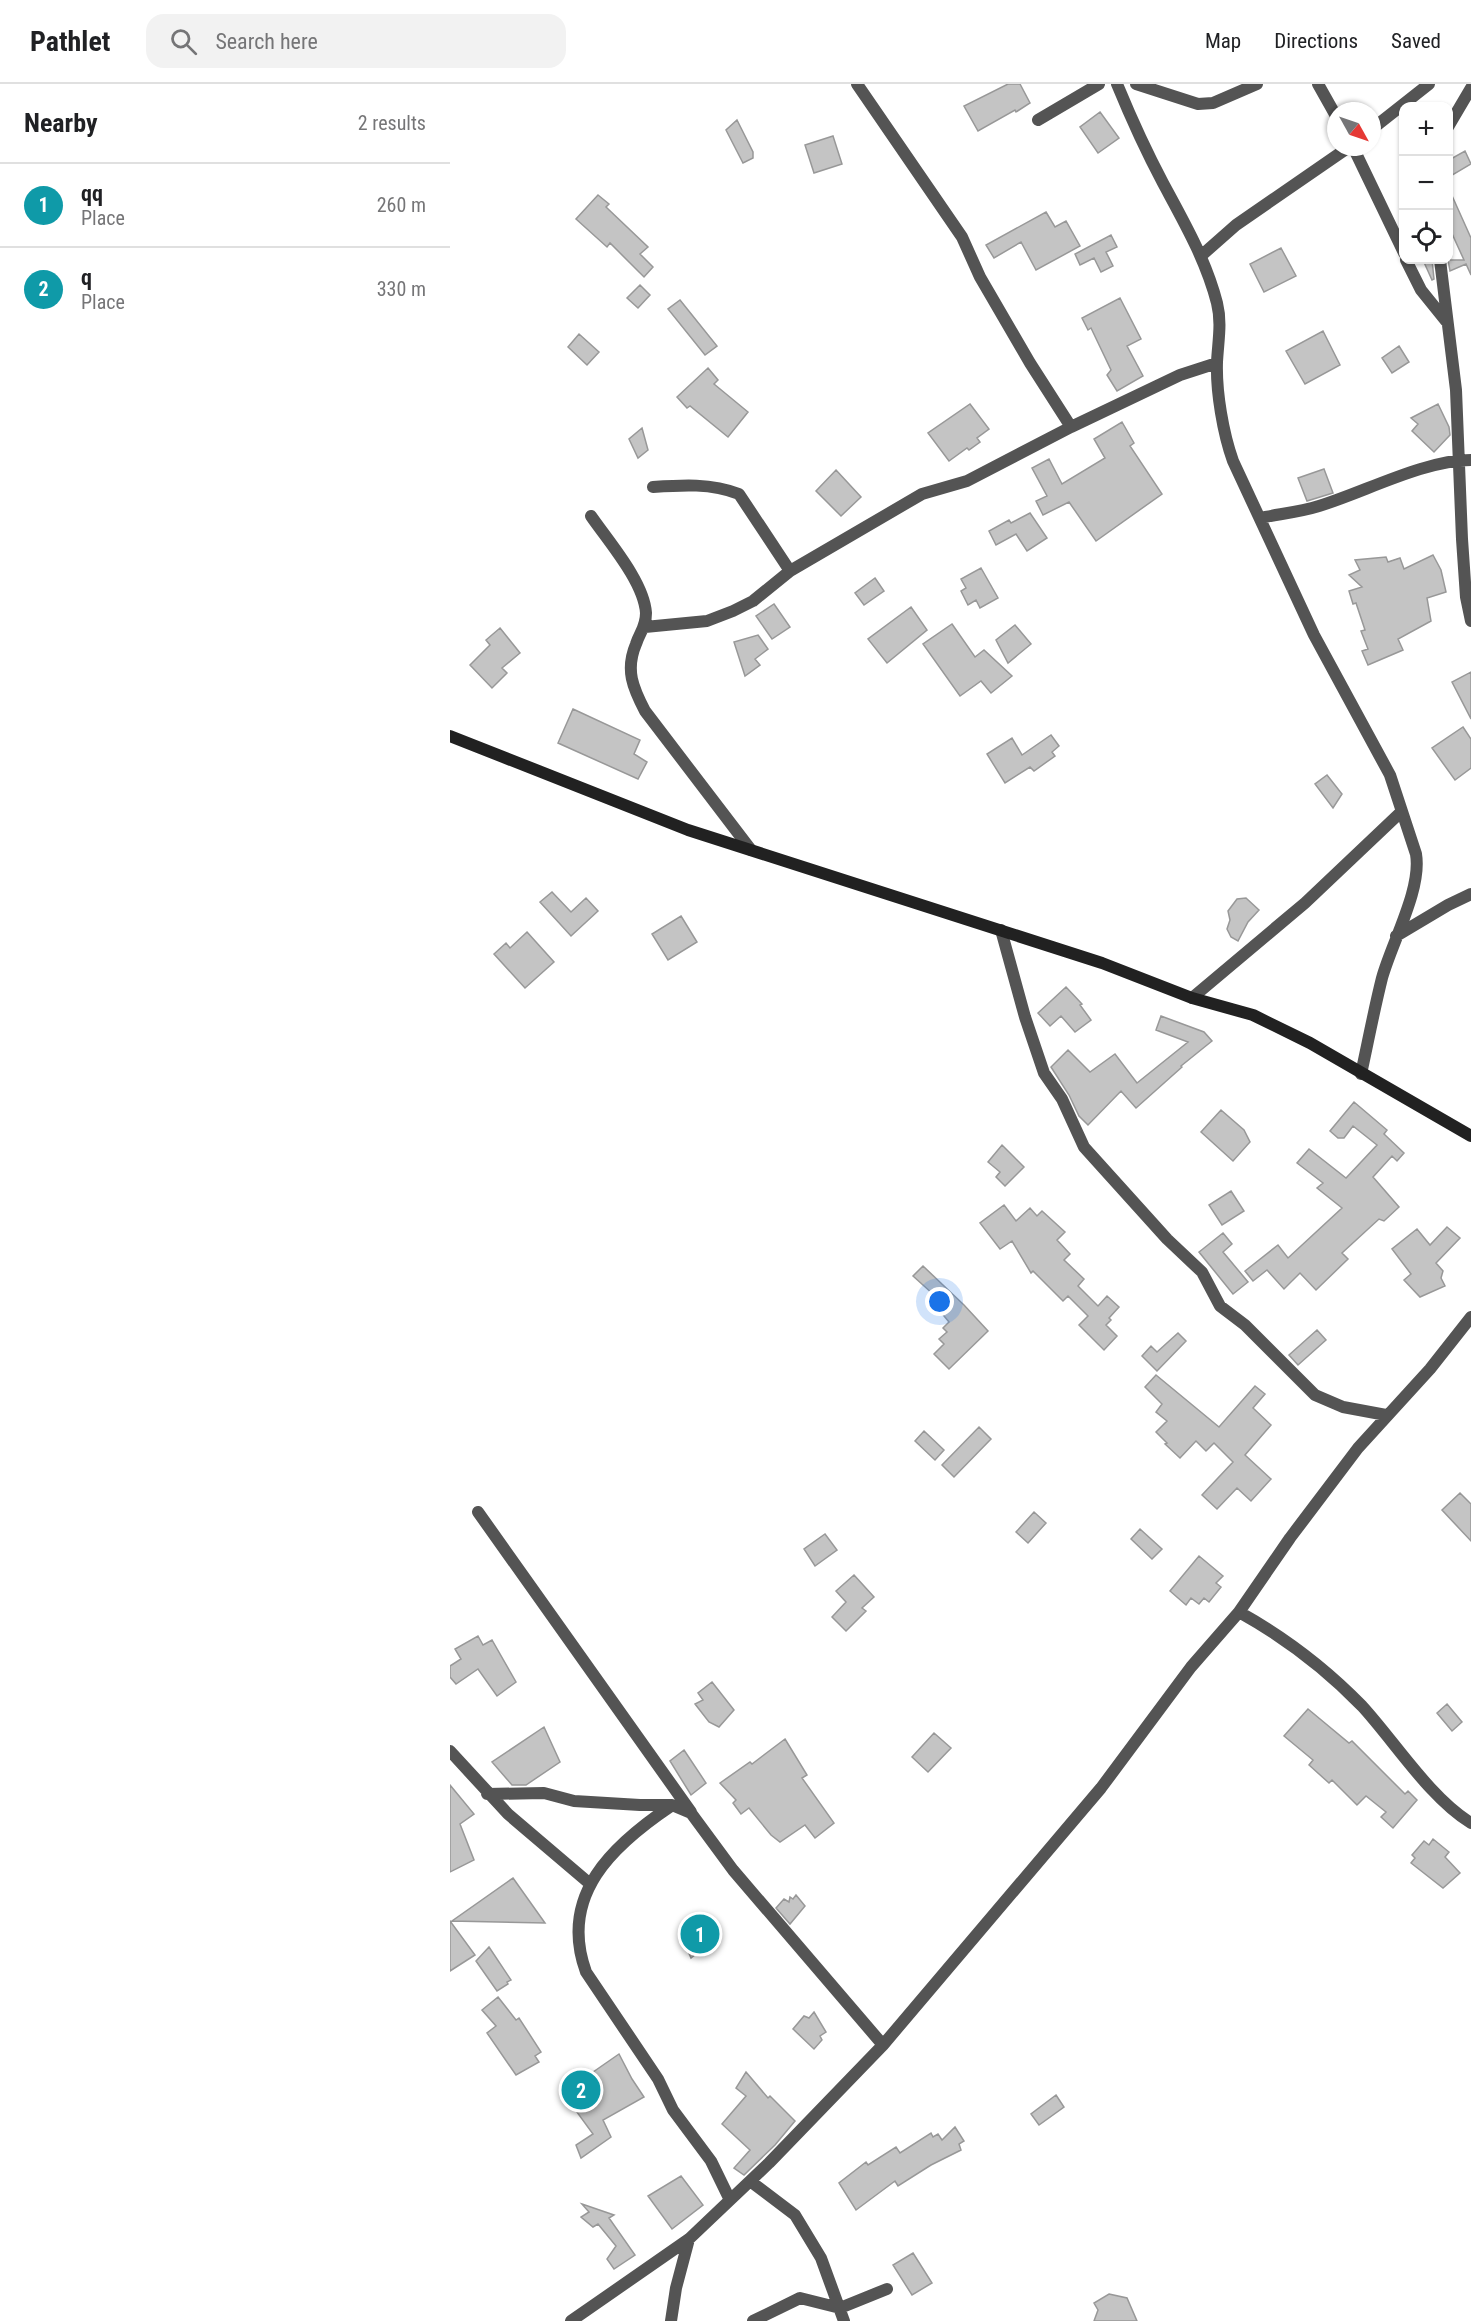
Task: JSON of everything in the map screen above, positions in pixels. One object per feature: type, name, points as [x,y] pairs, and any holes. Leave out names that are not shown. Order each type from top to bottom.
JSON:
[{"type":"street","points":[[857,84],[962,237],[986,286],[1030,363],[1071,427]]},
{"type":"street","points":[[1038,120],[1099,84]]},
{"type":"street","points":[[1117,84],[1132,121],[1202,255],[1218,305],[1220,339],[1217,363],[1226,442],[1314,635],[1390,775],[1418,864],[1415,883],[1382,977],[1361,1074]]},
{"type":"street","points":[[1136,84],[1198,104],[1213,103],[1257,84]]},
{"type":"street","points":[[1318,84],[1328,102]]},
{"type":"street","points":[[1381,122],[1429,84]]},
{"type":"street","points":[[1453,120],[1471,88]]},
{"type":"street","points":[[1202,255],[1236,225],[1338,156]]},
{"type":"street","points":[[1356,156],[1399,243]]},
{"type":"street","points":[[1408,264],[1421,290],[1447,322]]},
{"type":"street","points":[[1440,264],[1465,460],[1466,589],[1471,621]]},
{"type":"street","points":[[645,627],[707,621],[733,611],[753,601],[790,571],[922,494],[967,480],[1180,375],[1217,363]]},
{"type":"street","points":[[1260,518],[1318,506],[1404,475],[1465,460]]},
{"type":"street","points":[[653,487],[694,485],[725,489],[739,494],[790,571]]},
{"type":"street","points":[[591,516],[639,588],[646,611],[645,627],[635,645],[631,670],[632,685],[645,711],[751,850]]},
{"type":"street","points":[[450,736],[688,830],[1102,963],[1192,998],[1253,1016],[1310,1043],[1471,1136]]},
{"type":"street","points":[[1192,998],[1305,903],[1401,812]]},
{"type":"street","points":[[1396,936],[1448,905],[1469,900]]},
{"type":"street","points":[[1000,930],[1044,1073],[1062,1100],[1084,1147],[1167,1239],[1202,1272],[1220,1306],[1245,1325],[1315,1395],[1343,1407],[1386,1415]]},
{"type":"street","points":[[571,2321],[689,2239],[750,2181],[883,2045],[1101,1788],[1191,1667],[1239,1612],[1290,1538],[1358,1448],[1430,1369],[1471,1317]]},
{"type":"street","points":[[478,1512],[732,1870],[883,2045]]},
{"type":"street","points":[[1239,1612],[1268,1629],[1334,1679],[1363,1707],[1457,1815],[1471,1823]]},
{"type":"street","points":[[450,1751],[507,1814],[589,1882]]},
{"type":"street","points":[[487,1794],[544,1793],[574,1801],[672,1805],[691,1813]]},
{"type":"street","points":[[672,1805],[625,1840],[589,1882],[583,1898],[578,1934],[580,1954],[586,1971],[658,2079],[673,2110],[711,2161],[730,2200]]},
{"type":"street","points":[[750,2181],[795,2215],[821,2258],[844,2321]]},
{"type":"street","points":[[671,2321],[676,2288],[689,2239]]},
{"type":"street","points":[[753,2321],[800,2298],[840,2308],[887,2289]]},
{"type":"building","points":[[1008,84],[1020,84],[1030,103],[978,131],[964,106]]},
{"type":"building","points":[[1100,112],[1119,138],[1098,153],[1080,127]]},
{"type":"building","points":[[737,120],[753,152],[753,158],[743,163],[726,130]]},
{"type":"building","points":[[833,136],[842,164],[814,173],[805,145]]},
{"type":"building","points":[[1465,151],[1471,164],[1453,175],[1453,158]]},
{"type":"building","points":[[598,195],[609,204],[606,207],[648,247],[640,254],[653,267],[644,277],[610,243],[607,247],[576,219]]},
{"type":"building","points":[[1453,198],[1471,238],[1471,275],[1466,264],[1450,271],[1449,264],[1453,264],[1453,260],[1464,260],[1453,236]]},
{"type":"building","points":[[1046,212],[1055,227],[1066,221],[1080,246],[1036,270],[1021,242],[994,258],[986,245]]},
{"type":"building","points":[[1111,235],[1117,247],[1106,252],[1113,266],[1101,272],[1094,258],[1080,265],[1075,254]]},
{"type":"building","points":[[1281,248],[1296,276],[1264,292],[1250,264]]},
{"type":"building","points":[[1425,264],[1432,264],[1434,279],[1432,280]]},
{"type":"building","points":[[640,285],[650,295],[638,308],[627,298]]},
{"type":"building","points":[[1120,298],[1141,339],[1127,346],[1143,376],[1117,391],[1107,375],[1111,370],[1091,328],[1088,330],[1082,318]]},
{"type":"building","points":[[680,300],[717,346],[705,355],[668,309]]},
{"type":"building","points":[[1323,331],[1340,365],[1305,384],[1286,351]]},
{"type":"building","points":[[579,334],[599,352],[587,365],[568,347]]},
{"type":"building","points":[[1399,346],[1409,362],[1392,373],[1382,358]]},
{"type":"building","points":[[708,368],[718,380],[714,384],[748,412],[728,437],[690,406],[687,408],[677,397]]},
{"type":"building","points":[[970,404],[989,429],[977,438],[980,442],[949,461],[928,433]]},
{"type":"building","points":[[1438,404],[1449,427],[1450,435],[1434,452],[1412,431],[1418,424],[1411,418]]},
{"type":"building","points":[[1122,422],[1134,443],[1130,446],[1162,494],[1096,541],[1069,502],[1043,515],[1036,501],[1047,496],[1032,468],[1049,459],[1062,484],[1105,458],[1094,439]]},
{"type":"building","points":[[642,428],[648,450],[638,458],[629,439]]},
{"type":"building","points":[[1324,469],[1333,493],[1307,501],[1298,478]]},
{"type":"building","points":[[836,470],[861,497],[841,516],[816,491]]},
{"type":"building","points":[[1030,513],[1047,538],[1027,551],[1016,534],[996,545],[989,531],[1009,520],[1011,523]]},
{"type":"building","points":[[1433,555],[1441,570],[1446,592],[1427,598],[1431,621],[1398,639],[1403,650],[1368,665],[1362,651],[1368,649],[1361,631],[1365,630],[1356,603],[1353,604],[1349,591],[1362,587],[1349,575],[1360,570],[1355,560],[1386,557],[1388,562],[1400,558],[1404,569]]},
{"type":"building","points":[[981,568],[998,598],[980,608],[976,600],[968,605],[961,591],[966,588],[961,579]]},
{"type":"building","points":[[875,578],[884,591],[864,605],[855,593]]},
{"type":"building","points":[[774,604],[790,627],[772,639],[756,616]]},
{"type":"building","points":[[911,607],[927,630],[887,663],[868,639]]},
{"type":"building","points":[[952,624],[975,657],[984,650],[1012,676],[991,693],[981,681],[960,696],[923,644]]},
{"type":"building","points":[[1015,625],[1031,644],[1008,663],[996,640]]},
{"type":"building","points":[[500,628],[520,653],[502,668],[507,673],[492,688],[470,665],[490,645],[486,640]]},
{"type":"building","points":[[758,635],[768,649],[755,659],[760,665],[745,676],[734,642]]},
{"type":"building","points":[[1471,672],[1471,719],[1452,682]]},
{"type":"building","points":[[573,709],[640,740],[634,754],[647,762],[638,779],[558,743]]},
{"type":"building","points":[[1463,727],[1471,739],[1471,768],[1455,780],[1432,748]]},
{"type":"building","points":[[1051,735],[1059,746],[1052,752],[1055,756],[1034,771],[1030,767],[1005,783],[987,754],[1012,738],[1022,755]]},
{"type":"building","points":[[1327,775],[1342,794],[1333,808],[1315,784]]},
{"type":"building","points":[[552,892],[571,912],[586,898],[598,911],[571,936],[540,902]]},
{"type":"building","points":[[1246,898],[1259,910],[1248,922],[1238,941],[1231,937],[1227,929],[1230,920],[1228,911],[1237,899]]},
{"type":"building","points":[[681,916],[697,942],[668,960],[652,934]]},
{"type":"building","points":[[527,932],[554,962],[525,988],[494,954],[506,943],[510,948]]},
{"type":"building","points":[[1066,987],[1082,1004],[1080,1005],[1091,1020],[1075,1032],[1061,1016],[1050,1026],[1038,1013]]},
{"type":"building","points":[[1161,1016],[1204,1032],[1212,1041],[1136,1108],[1121,1091],[1088,1125],[1079,1116],[1051,1067],[1068,1050],[1090,1072],[1115,1054],[1137,1083],[1188,1042],[1156,1030]]},
{"type":"building","points":[[1354,1102],[1387,1130],[1384,1134],[1404,1153],[1397,1161],[1392,1156],[1373,1177],[1399,1207],[1384,1221],[1379,1219],[1342,1253],[1348,1259],[1316,1290],[1300,1273],[1284,1289],[1267,1270],[1253,1281],[1245,1271],[1278,1245],[1288,1258],[1342,1208],[1317,1188],[1323,1183],[1297,1163],[1309,1149],[1346,1178],[1377,1145],[1353,1126],[1344,1138],[1338,1138],[1330,1131]]},
{"type":"building","points":[[1221,1110],[1244,1130],[1250,1142],[1233,1161],[1201,1132]]},
{"type":"building","points":[[1002,1145],[1024,1167],[1005,1186],[996,1177],[1000,1172],[988,1162]]},
{"type":"building","points":[[1231,1191],[1244,1211],[1222,1225],[1209,1205]]},
{"type":"building","points":[[1004,1205],[1016,1221],[1030,1208],[1037,1216],[1042,1211],[1065,1232],[1057,1240],[1070,1254],[1064,1260],[1084,1279],[1078,1286],[1098,1306],[1107,1296],[1119,1307],[1106,1325],[1117,1336],[1104,1350],[1079,1325],[1088,1316],[1068,1296],[1063,1301],[1033,1271],[1031,1273],[1012,1241],[1000,1249],[980,1223]]},
{"type":"building","points":[[1447,1227],[1460,1238],[1436,1263],[1443,1271],[1441,1278],[1445,1286],[1420,1297],[1404,1280],[1411,1274],[1392,1249],[1417,1229],[1430,1245]]},
{"type":"building","points":[[1223,1233],[1232,1244],[1223,1252],[1248,1282],[1233,1294],[1199,1252]]},
{"type":"building","points":[[923,1266],[988,1331],[949,1369],[934,1354],[944,1344],[939,1339],[947,1332],[943,1328],[949,1322],[930,1299],[934,1295],[913,1276]]},
{"type":"building","points":[[1317,1330],[1326,1340],[1298,1365],[1289,1355]]},
{"type":"building","points":[[1178,1333],[1186,1341],[1157,1371],[1142,1356],[1151,1346],[1157,1352]]},
{"type":"building","points":[[1156,1375],[1219,1427],[1255,1386],[1265,1394],[1253,1408],[1271,1425],[1245,1455],[1271,1479],[1251,1501],[1237,1488],[1217,1509],[1202,1495],[1233,1462],[1214,1443],[1206,1451],[1196,1441],[1180,1458],[1165,1444],[1167,1443],[1156,1432],[1167,1421],[1156,1412],[1162,1404],[1145,1387]]},
{"type":"building","points":[[979,1427],[991,1439],[954,1477],[942,1465]]},
{"type":"building","points":[[924,1431],[944,1450],[935,1460],[915,1441]]},
{"type":"building","points":[[1460,1493],[1471,1504],[1471,1541],[1442,1510]]},
{"type":"building","points":[[1034,1512],[1046,1523],[1028,1543],[1016,1532]]},
{"type":"building","points":[[1140,1529],[1162,1549],[1152,1559],[1131,1539]]},
{"type":"building","points":[[825,1534],[837,1550],[815,1566],[804,1549]]},
{"type":"building","points":[[1199,1556],[1223,1576],[1216,1583],[1221,1587],[1209,1602],[1204,1598],[1199,1604],[1191,1598],[1186,1605],[1170,1591]]},
{"type":"building","points":[[854,1575],[874,1597],[862,1608],[866,1611],[846,1631],[832,1617],[846,1602],[836,1591]]},
{"type":"building","points":[[478,1636],[483,1645],[492,1640],[516,1682],[497,1696],[478,1669],[456,1684],[450,1677],[450,1666],[461,1659],[455,1649]]},
{"type":"building","points":[[712,1682],[734,1710],[719,1727],[709,1722],[695,1704],[703,1700],[698,1693]]},
{"type":"building","points":[[1447,1704],[1462,1722],[1452,1731],[1437,1713]]},
{"type":"building","points":[[1308,1709],[1349,1743],[1352,1741],[1405,1794],[1408,1791],[1417,1800],[1393,1828],[1381,1817],[1386,1812],[1366,1796],[1357,1805],[1332,1780],[1329,1783],[1309,1765],[1313,1760],[1284,1736]]},
{"type":"building","points":[[544,1727],[560,1762],[526,1785],[512,1785],[492,1762]]},
{"type":"building","points":[[934,1733],[951,1748],[928,1772],[912,1757]]},
{"type":"building","points":[[785,1739],[807,1775],[802,1778],[834,1823],[815,1838],[805,1825],[780,1842],[771,1835],[749,1808],[741,1814],[733,1803],[736,1800],[720,1783],[750,1762],[752,1764]]},
{"type":"building","points":[[684,1750],[706,1783],[691,1795],[670,1761]]},
{"type":"building","points":[[450,1785],[474,1814],[460,1824],[474,1860],[450,1872]]},
{"type":"building","points":[[1433,1839],[1449,1852],[1445,1857],[1460,1873],[1443,1888],[1411,1863],[1415,1858],[1412,1855],[1424,1841],[1429,1845]]},
{"type":"building","points":[[513,1878],[545,1923],[452,1921]]},
{"type":"building","points":[[796,1895],[805,1906],[790,1924],[776,1908],[784,1899],[789,1902],[790,1897],[793,1899]]},
{"type":"building","points":[[450,1921],[475,1955],[450,1971]]},
{"type":"building","points":[[704,1926],[708,1944],[691,1958],[684,1942]]},
{"type":"building","points":[[489,1947],[511,1980],[497,1991],[476,1961]]},
{"type":"building","points":[[498,1997],[516,2020],[519,2018],[541,2052],[535,2056],[539,2062],[516,2075],[487,2033],[496,2026],[482,2010]]},
{"type":"building","points":[[814,2012],[826,2032],[820,2036],[822,2040],[814,2049],[793,2029],[804,2016],[809,2018]]},
{"type":"building","points":[[619,2054],[644,2097],[603,2120],[611,2137],[581,2158],[576,2145],[593,2134],[563,2093]]},
{"type":"building","points":[[746,2072],[768,2098],[770,2096],[795,2121],[775,2145],[744,2175],[734,2168],[750,2150],[722,2124],[746,2096],[736,2088]]},
{"type":"building","points":[[1056,2095],[1064,2107],[1039,2125],[1031,2114]]},
{"type":"building","points":[[955,2127],[964,2141],[959,2144],[961,2150],[931,2165],[898,2186],[895,2181],[856,2210],[839,2183],[866,2162],[868,2165],[896,2147],[900,2153],[931,2133],[933,2137],[938,2134],[942,2140]]},
{"type":"building","points":[[681,2176],[703,2205],[672,2229],[648,2196]]},
{"type":"building","points":[[582,2204],[614,2215],[609,2218],[635,2255],[614,2269],[607,2259],[616,2246],[598,2224],[593,2227],[581,2217],[589,2212]]},
{"type":"building","points":[[913,2253],[932,2283],[912,2295],[893,2265]]},
{"type":"building","points":[[1109,2294],[1127,2298],[1137,2321],[1094,2321],[1098,2310],[1094,2303]]},
{"type":"place","name":"qq","points":[[700,1934]]},
{"type":"place","name":"q","points":[[581,2090]]}]
